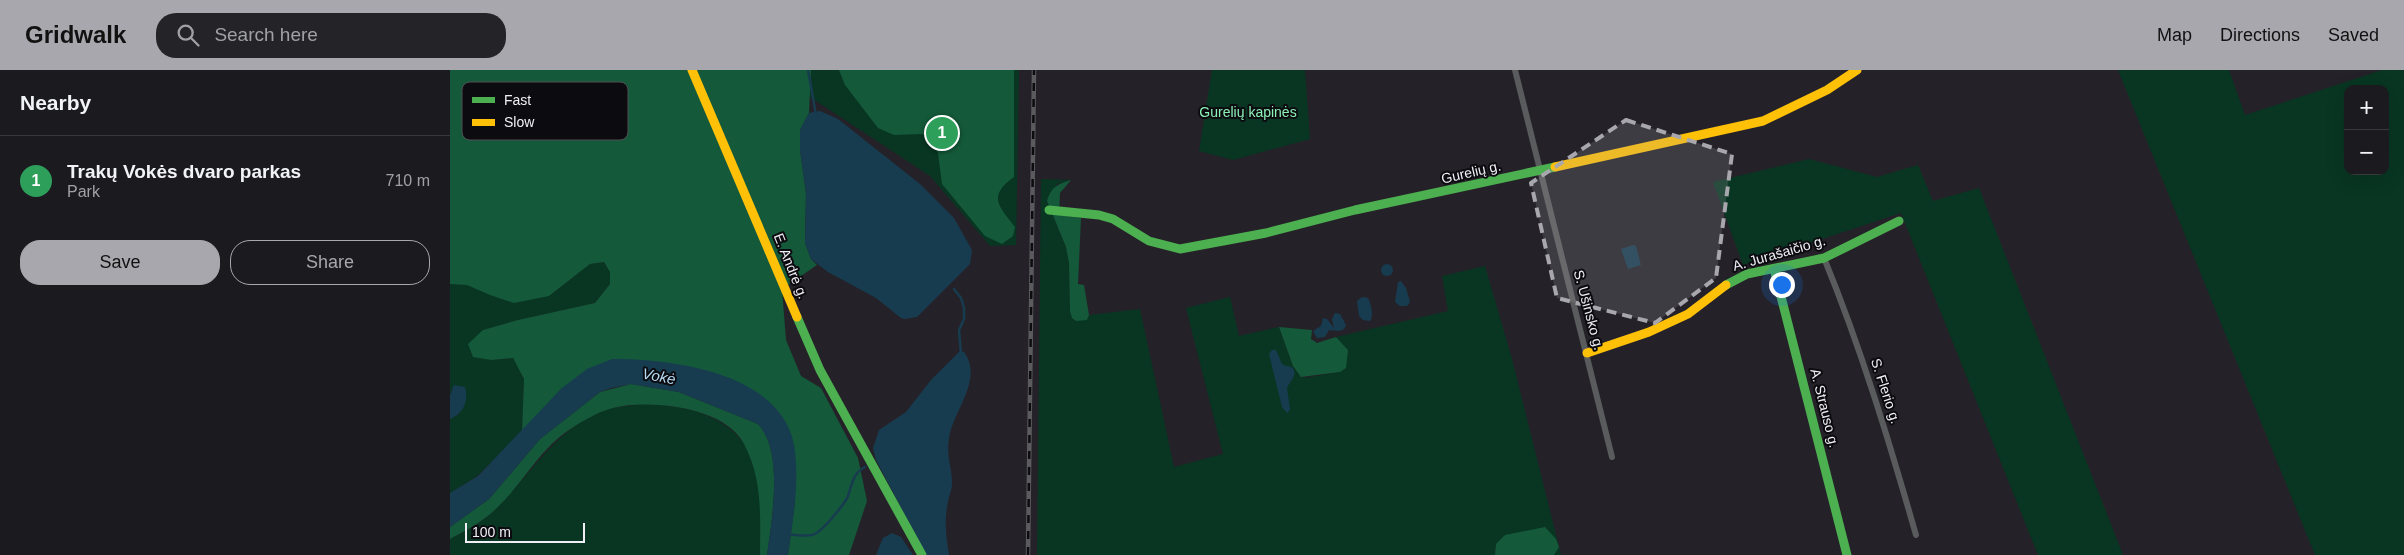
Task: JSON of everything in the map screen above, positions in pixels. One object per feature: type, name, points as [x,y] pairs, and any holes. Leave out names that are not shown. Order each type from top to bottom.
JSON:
[{"type":"street","name":"E. Andrė g.","points":[[692,70],[773,256],[814,359],[922,555]]},
{"type":"street","name":"S. Ušinsko g.","points":[[1515,70],[1612,457]]},
{"type":"street","name":"Gurelių g.","points":[[1049,210],[1113,219],[1148,241],[1180,249],[1266,233],[1355,210],[1763,121],[1827,90],[1857,70]]},
{"type":"street","name":"A. Jurašaičio g.","points":[[1587,353],[1649,332],[1688,314],[1734,279],[1747,274],[1824,258],[1899,221]]},
{"type":"street","name":"S. Flerio g.","points":[[1824,258],[1852,327],[1867,372],[1916,535]]},
{"type":"street","name":"A. Strauso g.","points":[[1774,269],[1847,555]]},
{"type":"highlighted area","points":[[1626,120],[1732,154],[1716,278],[1655,323],[1557,298],[1531,183]]},
{"type":"green space","points":[[450,70],[811,70],[809,113],[800,130],[800,150],[806,193],[805,243],[811,259],[817,265],[782,289],[786,340],[801,376],[821,388],[858,458],[867,501],[849,555],[788,555],[795,501],[793,443],[732,379],[562,388],[522,432],[524,379],[513,358],[491,360],[473,357],[468,344],[483,330],[518,320],[595,303],[610,284],[610,272],[604,262],[590,264],[549,296],[514,303],[467,285],[450,284]]},
{"type":"green space","points":[[795,70],[1019,70],[1016,245],[990,246],[930,176],[801,91]]},
{"type":"green space","points":[[839,70],[1014,70],[1014,177],[1006,184],[998,196],[998,201],[1004,213],[1015,227],[1013,236],[1002,244],[985,236],[942,184],[938,153],[929,138],[922,134],[894,135],[878,128],[845,85]]},
{"type":"green space","name":"Gurelių kapinės","points":[[1212,70],[1305,70],[1310,139],[1233,160],[1199,151]]},
{"type":"green space","points":[[2118,70],[2229,70],[2245,115],[2382,70],[2404,70],[2404,555],[2315,555]]},
{"type":"green space","points":[[1809,159],[1877,177],[1918,165],[1933,201],[1979,188],[2123,555],[2038,555],[1901,213],[1743,265],[1713,182]]},
{"type":"green space","points":[[1041,179],[1071,180],[1057,184],[1047,201],[1066,247],[1069,263],[1070,311],[1087,320],[1089,315],[1140,309],[1174,467],[1223,454],[1186,308],[1230,297],[1239,336],[1279,327],[1293,366],[1301,377],[1305,378],[1340,372],[1348,350],[1336,337],[1448,311],[1442,276],[1485,266],[1512,359],[1561,555],[1554,555],[1558,547],[1496,544],[1495,555],[1037,555]]},
{"type":"green space","points":[[1071,180],[1060,193],[1059,215],[1081,218],[1078,284],[1084,285],[1089,315],[1087,320],[1076,321],[1072,318],[1070,311],[1069,263],[1066,247],[1047,201],[1051,192],[1056,187]]},
{"type":"green space","points":[[604,262],[610,272],[610,284],[595,303],[518,320],[483,330],[491,360],[513,358],[524,379],[522,432],[477,476],[450,493],[450,419],[458,415],[466,400],[452,388],[450,395],[450,284],[467,284],[490,295],[549,296],[590,264]]},
{"type":"green space","points":[[1279,327],[1312,330],[1311,339],[1317,343],[1336,337],[1348,350],[1346,368],[1340,372],[1301,377],[1293,366]]},
{"type":"green space","points":[[631,384],[679,392],[758,424],[766,436],[774,468],[773,505],[767,555],[760,555],[759,498],[755,471],[744,444],[734,431],[721,422],[704,414],[666,406],[628,405],[607,410],[579,423],[547,449],[510,495],[489,515],[450,539],[450,527],[489,499],[540,439],[600,392]]},
{"type":"green space","points":[[643,404],[685,409],[704,414],[736,434],[747,449],[756,467],[760,490],[760,555],[450,555],[450,539],[476,525],[489,515],[559,439],[575,426],[613,408]]},
{"type":"green space","points":[[1545,527],[1556,539],[1559,547],[1554,555],[1495,555],[1496,544],[1505,535]]},
{"type":"water","points":[[820,111],[838,119],[920,184],[954,218],[972,250],[970,264],[917,317],[901,318],[876,298],[828,272],[811,259],[805,243],[806,193],[800,150],[800,130],[809,113]]},
{"type":"water","points":[[1633,245],[1636,246],[1641,265],[1628,269],[1621,249]]},
{"type":"water","points":[[1387,264],[1393,270],[1387,276],[1381,270]]},
{"type":"water","points":[[1401,281],[1406,288],[1410,302],[1407,306],[1400,306],[1395,302],[1398,282]]},
{"type":"water","points":[[1362,297],[1368,298],[1370,303],[1372,313],[1370,321],[1363,320],[1359,316],[1357,301]]},
{"type":"water","points":[[1335,313],[1340,314],[1346,325],[1344,329],[1339,331],[1329,330],[1325,337],[1317,338],[1313,331],[1321,326],[1323,318],[1327,319],[1334,328],[1332,319]]},
{"type":"water","points":[[1272,350],[1276,350],[1282,364],[1291,367],[1294,372],[1287,388],[1290,410],[1287,413],[1282,407],[1269,354]]},
{"type":"water","points":[[960,351],[964,352],[969,362],[971,373],[966,395],[949,438],[948,451],[952,488],[948,499],[946,535],[949,555],[926,555],[876,460],[873,448],[879,430],[906,412],[931,380]]},
{"type":"water","name":"Vokė","points":[[612,359],[664,362],[692,367],[720,375],[746,386],[768,401],[785,420],[794,445],[796,459],[794,514],[788,555],[767,555],[773,505],[774,468],[766,436],[758,424],[679,392],[631,384],[600,392],[540,439],[489,499],[450,527],[450,493],[478,476],[562,388],[587,369]]},
{"type":"water","points":[[454,385],[465,387],[466,397],[462,410],[450,419],[450,395]]},
{"type":"water","points":[[892,533],[901,537],[913,555],[876,555],[883,538]]},
{"type":"waterway","points":[[808,70],[816,115]]},
{"type":"waterway","points":[[954,289],[961,298],[964,308],[964,319],[959,330],[961,354]]},
{"type":"waterway","points":[[788,534],[802,536],[819,532],[843,505],[855,476],[865,467]]},
{"type":"railway","points":[[1028,555],[1034,70]]},
{"type":"traffic: fast","points":[[1049,210],[1099,215],[1113,219],[1149,241],[1180,249],[1266,233],[1355,210],[1555,167]]},
{"type":"traffic: fast","points":[[1726,285],[1747,274],[1824,258],[1899,221]]},
{"type":"traffic: fast","points":[[1774,269],[1847,555]]},
{"type":"traffic: fast","points":[[797,317],[820,370],[922,555]]},
{"type":"traffic: slow","points":[[692,70],[797,317]]},
{"type":"traffic: slow","points":[[1555,167],[1763,121],[1827,90],[1857,70]]},
{"type":"traffic: slow","points":[[1587,353],[1649,332],[1688,314],[1726,285]]},
{"type":"place","name":"Trakų Vokės dvaro parkas","points":[[942,133]]}]
